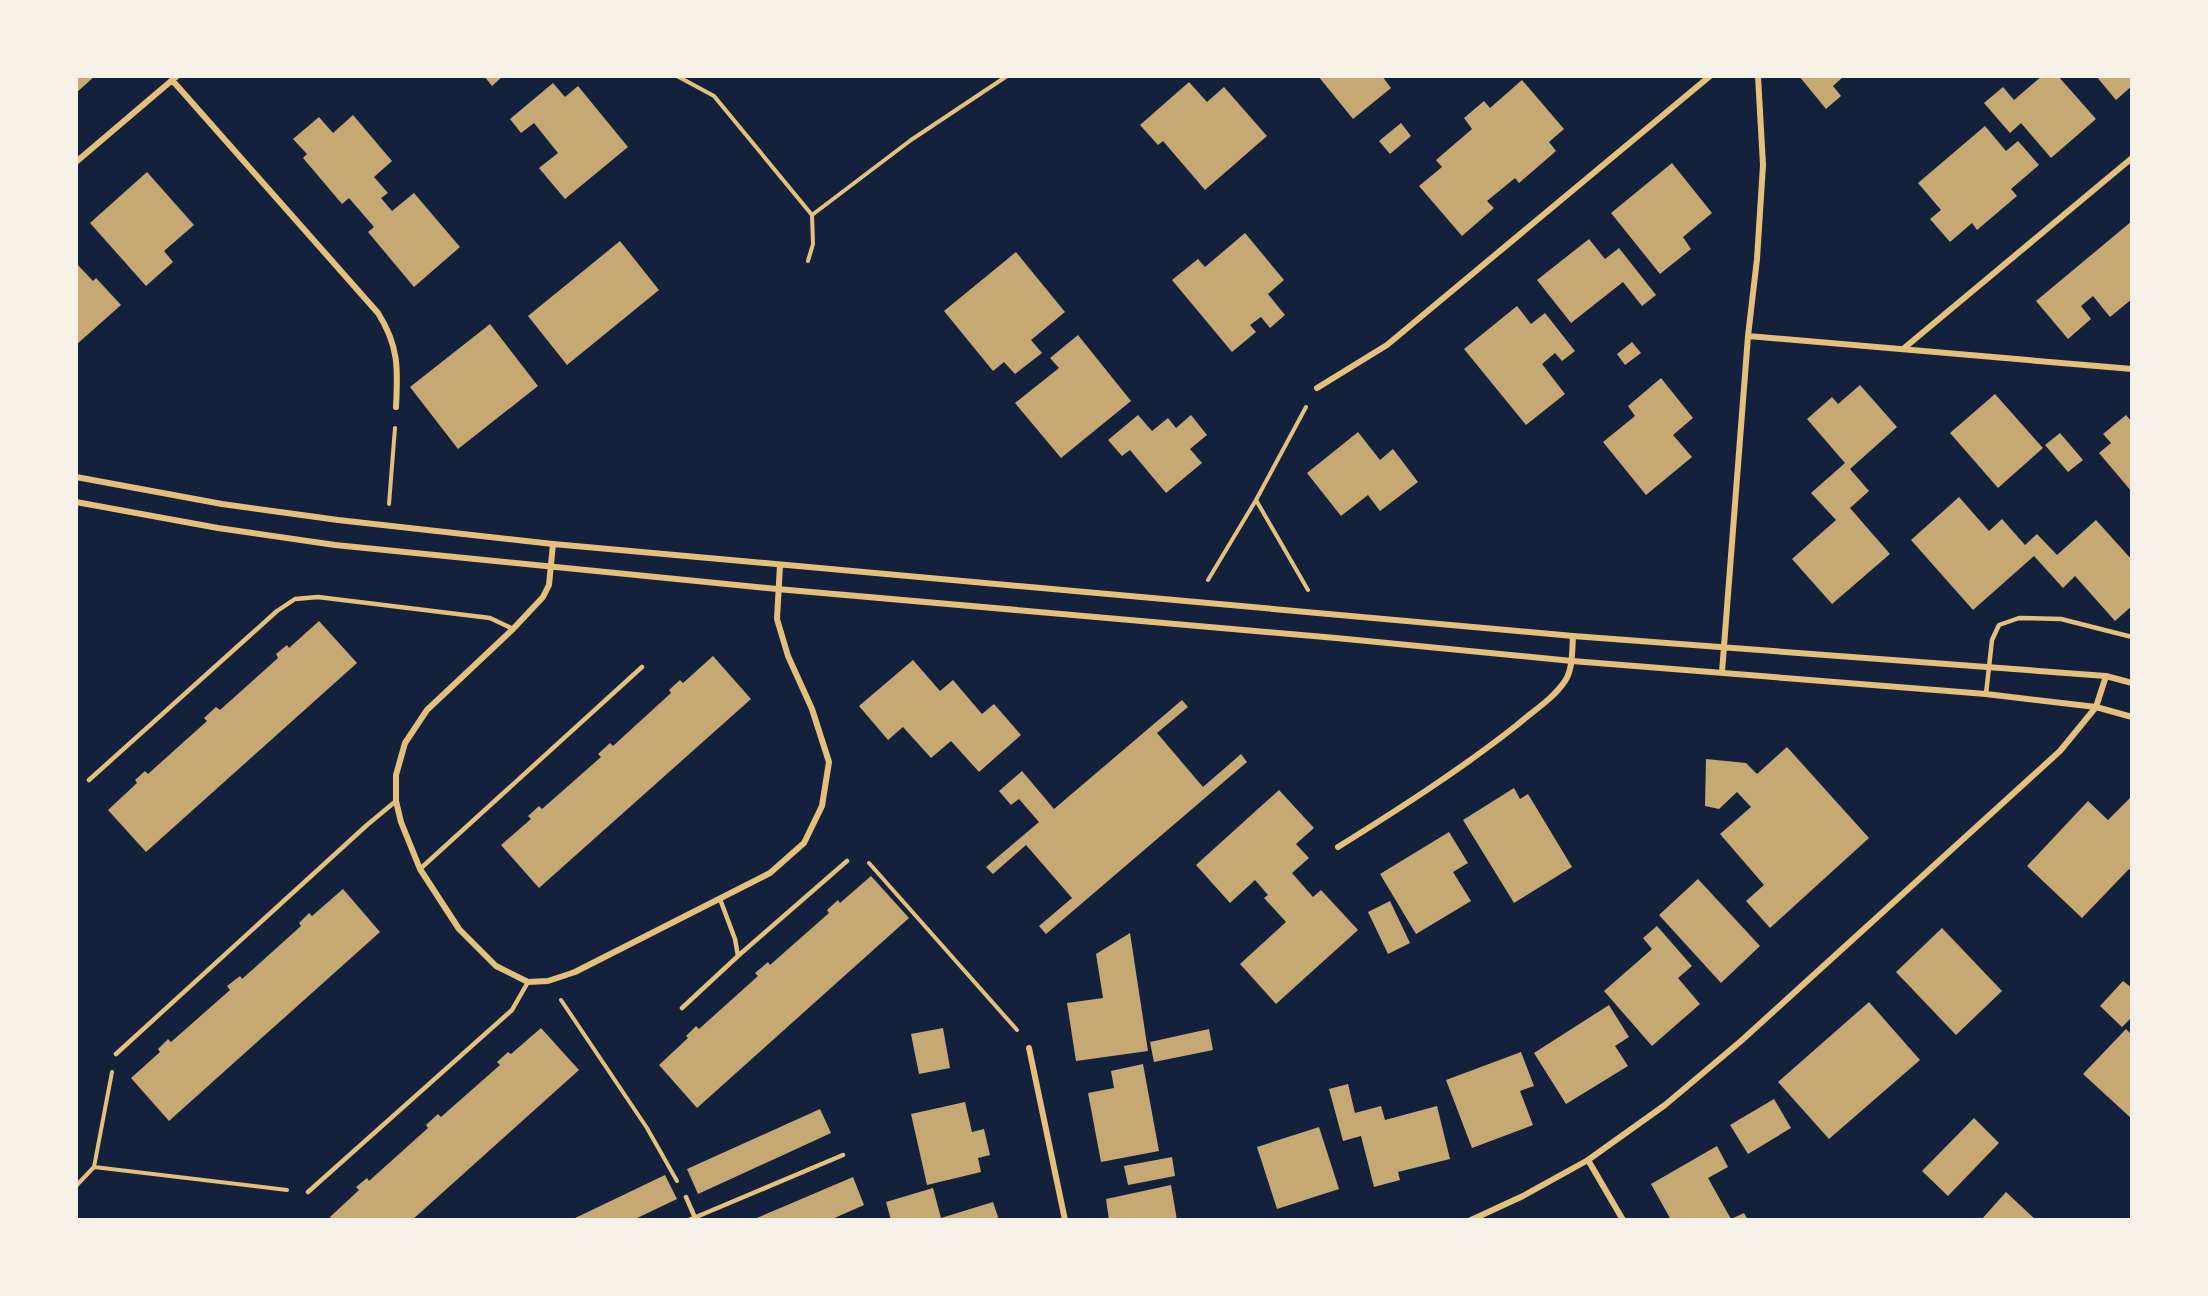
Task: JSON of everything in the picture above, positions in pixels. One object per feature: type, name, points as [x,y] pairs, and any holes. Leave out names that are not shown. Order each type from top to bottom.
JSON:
[{"type":"street","points":[[1317,388],[1388,345],[1710,76]]},
{"type":"street","points":[[1722,672],[1763,165],[1758,76]]},
{"type":"street","points":[[76,162],[174,78],[378,313],[388,329],[398,368],[396,407]]},
{"type":"street","points":[[1903,350],[2132,158]]},
{"type":"street","points":[[1748,336],[2132,369]]},
{"type":"street","points":[[76,477],[222,504],[387,526],[553,544],[1574,636],[2106,676],[2132,683]]},
{"type":"street","points":[[76,502],[218,528],[335,545],[777,590],[1336,638],[1572,661],[1986,694],[2096,707],[2132,717]]},
{"type":"street","points":[[553,544],[549,585],[543,597],[513,629],[427,710],[405,743],[396,775],[396,801],[401,822],[420,869],[459,929],[496,966],[528,982],[548,981],[575,972],[720,899],[770,873],[804,843],[822,806],[829,762],[812,709],[788,656],[777,620],[780,565]]},
{"type":"street","points":[[1338,847],[1487,749],[1547,700],[1566,680],[1572,661],[1574,636]]},
{"type":"street","points":[[1471,1220],[1523,1196],[1588,1160],[1665,1105],[1741,1041],[2060,751],[2096,707],[2106,676]]},
{"type":"street","points":[[1029,1048],[1065,1220]]},
{"type":"street","points":[[1588,1160],[1623,1220]]},
{"type":"lane","points":[[88,780],[277,611],[294,599],[318,597],[490,618],[513,629]]},
{"type":"lane","points":[[1986,694],[1992,640],[1999,626],[2019,618],[2061,619],[2132,637]]},
{"type":"lane","points":[[420,869],[642,667]]},
{"type":"lane","points":[[116,1054],[396,801]]},
{"type":"lane","points":[[682,1008],[847,861]]},
{"type":"lane","points":[[720,899],[735,939],[738,956]]},
{"type":"lane","points":[[308,1192],[512,1010],[528,982]]},
{"type":"lane","points":[[686,1197],[693,1219],[843,1155]]},
{"type":"path","points":[[677,76],[714,96],[812,215],[813,244],[808,261]]},
{"type":"path","points":[[812,215],[911,140],[1007,76]]},
{"type":"path","points":[[1196,601],[1256,500],[1317,388]]},
{"type":"path","points":[[387,526],[396,407]]},
{"type":"path","points":[[1256,500],[1321,612]]},
{"type":"path","points":[[847,861],[866,860],[1011,1021],[1029,1048]]},
{"type":"path","points":[[548,981],[647,1128],[686,1197]]},
{"type":"path","points":[[76,1186],[94,1167],[116,1054]]},
{"type":"path","points":[[94,1167],[308,1192]]},
{"type":"building","points":[[76,76],[95,76],[76,93]]},
{"type":"building","points":[[484,76],[503,76],[492,86]]},
{"type":"building","points":[[1318,76],[1382,76],[1391,88],[1353,119]]},
{"type":"building","points":[[1799,76],[1844,76],[1833,86],[1841,96],[1826,109]]},
{"type":"building","points":[[2042,76],[2058,76],[2096,119],[2051,158],[2021,123],[2010,133],[1984,103],[2003,87],[2014,100]]},
{"type":"building","points":[[2096,76],[2132,76],[2132,86],[2116,100]]},
{"type":"building","points":[[1522,80],[1564,129],[1549,142],[1556,151],[1519,183],[1515,178],[1487,201],[1494,208],[1462,236],[1419,186],[1442,167],[1436,160],[1472,129],[1464,118],[1484,101],[1490,108]]},
{"type":"building","points":[[1189,82],[1207,102],[1224,87],[1267,136],[1205,190],[1163,141],[1158,145],[1140,125]]},
{"type":"building","points":[[553,83],[565,97],[578,86],[628,147],[565,199],[539,168],[558,153],[534,123],[521,133],[510,119]]},
{"type":"building","points":[[353,115],[392,161],[374,177],[388,193],[381,198],[392,211],[414,193],[460,247],[414,287],[368,232],[374,227],[349,198],[342,204],[303,158],[307,154],[293,139],[319,117],[333,133]]},
{"type":"building","points":[[1401,123],[1411,136],[1390,154],[1379,141]]},
{"type":"building","points":[[1985,126],[2006,151],[2018,141],[2039,165],[2011,189],[2017,196],[1977,230],[1972,223],[1950,242],[1930,219],[1941,210],[1918,183]]},
{"type":"building","points":[[1672,163],[1712,213],[1683,237],[1691,249],[1660,274],[1611,213]]},
{"type":"building","points":[[147,172],[194,225],[164,251],[173,262],[146,286],[90,223]]},
{"type":"building","points":[[2132,221],[2132,299],[2110,317],[2093,296],[2081,306],[2091,319],[2068,339],[2036,301]]},
{"type":"building","points":[[1245,233],[1284,280],[1268,294],[1285,315],[1270,328],[1261,317],[1250,325],[1256,332],[1232,352],[1172,280],[1198,259],[1205,267]]},
{"type":"building","points":[[1589,239],[1605,259],[1619,248],[1656,295],[1642,306],[1623,282],[1571,323],[1537,280]]},
{"type":"building","points":[[620,241],[659,290],[567,365],[528,316]]},
{"type":"building","points":[[1016,252],[1065,312],[1031,340],[1042,353],[1015,374],[1004,362],[993,371],[944,311]]},
{"type":"building","points":[[76,263],[93,281],[96,278],[121,305],[76,345]]},
{"type":"building","points":[[1517,306],[1531,324],[1545,313],[1575,351],[1562,361],[1555,353],[1542,364],[1565,394],[1526,425],[1464,349]]},
{"type":"building","points":[[490,324],[538,386],[458,449],[410,387]]},
{"type":"building","points":[[1078,335],[1131,401],[1061,458],[1015,403],[1059,368],[1050,358]]},
{"type":"building","points":[[1632,342],[1641,353],[1625,365],[1617,354]]},
{"type":"building","points":[[1661,378],[1693,418],[1673,435],[1692,457],[1646,495],[1603,442],[1635,416],[1628,406]]},
{"type":"building","points":[[1860,385],[1897,427],[1850,469],[1869,491],[1850,508],[1890,554],[1832,604],[1792,559],[1836,520],[1811,493],[1845,463],[1807,419],[1832,397],[1838,404]]},
{"type":"building","points":[[1995,394],[2043,448],[1998,488],[1950,433]]},
{"type":"building","points":[[1138,415],[1152,431],[1168,418],[1176,428],[1191,415],[1207,435],[1190,449],[1202,463],[1166,493],[1130,450],[1122,456],[1108,440]]},
{"type":"building","points":[[2126,415],[2132,422],[2132,492],[2099,453],[2111,443],[2103,434]]},
{"type":"building","points":[[1358,432],[1380,460],[1393,449],[1418,482],[1380,511],[1368,495],[1341,516],[1307,473]]},
{"type":"building","points":[[2060,433],[2083,460],[2068,472],[2045,445]]},
{"type":"building","points":[[1959,497],[1989,531],[2002,519],[2025,545],[2037,534],[2057,555],[2096,520],[2132,560],[2132,606],[2115,621],[2075,576],[2063,588],[2034,556],[1973,610],[1911,540]]},
{"type":"building","points":[[319,621],[357,663],[146,852],[108,810],[137,783],[135,780],[145,771],[148,774],[207,721],[204,718],[216,707],[220,710],[278,658],[276,654],[287,645],[289,648]]},
{"type":"building","points":[[713,656],[751,699],[539,888],[501,845],[531,819],[528,816],[539,806],[542,809],[601,757],[598,754],[610,743],[613,746],[671,693],[669,690],[680,680],[683,683]]},
{"type":"building","points":[[913,660],[940,691],[953,680],[982,714],[994,704],[1021,735],[979,772],[951,741],[931,758],[903,727],[888,740],[859,706]]},
{"type":"building","points":[[1182,700],[1188,707],[1157,733],[1203,787],[1241,754],[1247,762],[1046,934],[1039,926],[1072,898],[1026,845],[993,874],[986,867],[1039,822],[1019,799],[1011,805],[999,791],[1022,771],[1054,809]]},
{"type":"building","points":[[1787,747],[1869,838],[1770,928],[1746,901],[1764,885],[1720,834],[1751,807],[1737,792],[1719,809],[1705,806],[1706,759],[1746,763],[1757,774]]},
{"type":"building","points":[[1514,788],[1520,799],[1528,794],[1572,867],[1514,903],[1463,820]]},
{"type":"building","points":[[1279,790],[1314,828],[1296,844],[1309,858],[1292,873],[1313,897],[1321,890],[1358,930],[1276,1004],[1240,964],[1286,922],[1264,898],[1268,895],[1255,880],[1230,903],[1196,865]]},
{"type":"building","points":[[2132,796],[2132,872],[2129,869],[2082,918],[2027,866],[2088,801],[2108,820]]},
{"type":"building","points":[[1449,832],[1468,863],[1453,872],[1471,901],[1416,934],[1380,874]]},
{"type":"building","points":[[871,876],[909,918],[697,1108],[659,1065],[688,1038],[686,1036],[696,1026],[699,1029],[758,976],[755,973],[768,962],[770,965],[829,913],[827,910],[838,900],[840,903]]},
{"type":"building","points":[[1698,879],[1760,946],[1721,983],[1659,915]]},
{"type":"building","points":[[343,889],[380,932],[169,1121],[131,1078],[160,1052],[158,1049],[168,1039],[171,1042],[230,990],[227,986],[240,976],[242,979],[301,926],[299,923],[309,913],[312,916]]},
{"type":"building","points":[[1390,901],[1410,943],[1388,954],[1368,912]]},
{"type":"building","points":[[1657,926],[1692,966],[1678,978],[1700,1004],[1652,1046],[1604,991],[1652,949],[1643,938]]},
{"type":"building","points":[[1942,928],[2002,991],[1956,1035],[1896,972]]},
{"type":"building","points":[[1130,933],[1148,1051],[1076,1061],[1067,1003],[1103,998],[1096,954]]},
{"type":"building","points":[[2123,981],[2132,988],[2132,1017],[2122,1027],[2100,1006]]},
{"type":"building","points":[[1869,1002],[1920,1060],[1829,1139],[1778,1082]]},
{"type":"building","points":[[1609,1005],[1629,1037],[1615,1046],[1628,1066],[1566,1104],[1534,1053]]},
{"type":"building","points":[[541,1028],[579,1070],[412,1220],[332,1220],[330,1217],[359,1190],[356,1187],[367,1178],[369,1181],[428,1128],[426,1125],[438,1114],[441,1117],[500,1065],[497,1062],[508,1052],[511,1054]]},
{"type":"building","points":[[943,1028],[950,1068],[919,1074],[911,1034]]},
{"type":"building","points":[[1209,1029],[1213,1050],[1154,1062],[1150,1042]]},
{"type":"building","points":[[2126,1029],[2132,1035],[2132,1119],[2083,1074]]},
{"type":"building","points":[[1521,1052],[1534,1086],[1520,1091],[1533,1125],[1472,1148],[1446,1080]]},
{"type":"building","points":[[1143,1064],[1159,1151],[1101,1162],[1088,1093],[1114,1088],[1111,1071]]},
{"type":"building","points":[[1348,1084],[1355,1113],[1381,1106],[1385,1120],[1437,1106],[1450,1159],[1398,1172],[1400,1180],[1374,1187],[1361,1136],[1343,1141],[1329,1089]]},
{"type":"building","points":[[1774,1099],[1791,1128],[1748,1154],[1730,1125]]},
{"type":"building","points":[[965,1102],[972,1132],[984,1129],[990,1155],[978,1158],[981,1172],[927,1185],[911,1114]]},
{"type":"building","points":[[820,1109],[831,1133],[698,1194],[687,1169]]},
{"type":"building","points":[[1974,1118],[1999,1143],[1948,1196],[1922,1171]]},
{"type":"building","points":[[1319,1127],[1339,1189],[1277,1209],[1257,1147]]},
{"type":"building","points":[[1717,1146],[1728,1167],[1708,1178],[1731,1219],[1744,1213],[1748,1220],[1671,1220],[1651,1184]]},
{"type":"building","points":[[1172,1157],[1175,1176],[1128,1185],[1124,1166]]},
{"type":"building","points":[[665,1175],[677,1199],[633,1220],[571,1220]]},
{"type":"building","points":[[853,1177],[864,1205],[830,1220],[752,1220]]},
{"type":"building","points":[[1171,1185],[1177,1220],[1109,1220],[1106,1199]]},
{"type":"building","points":[[933,1188],[941,1218],[993,1202],[999,1220],[891,1220],[886,1202]]},
{"type":"building","points":[[2006,1192],[2036,1220],[1981,1220]]}]
